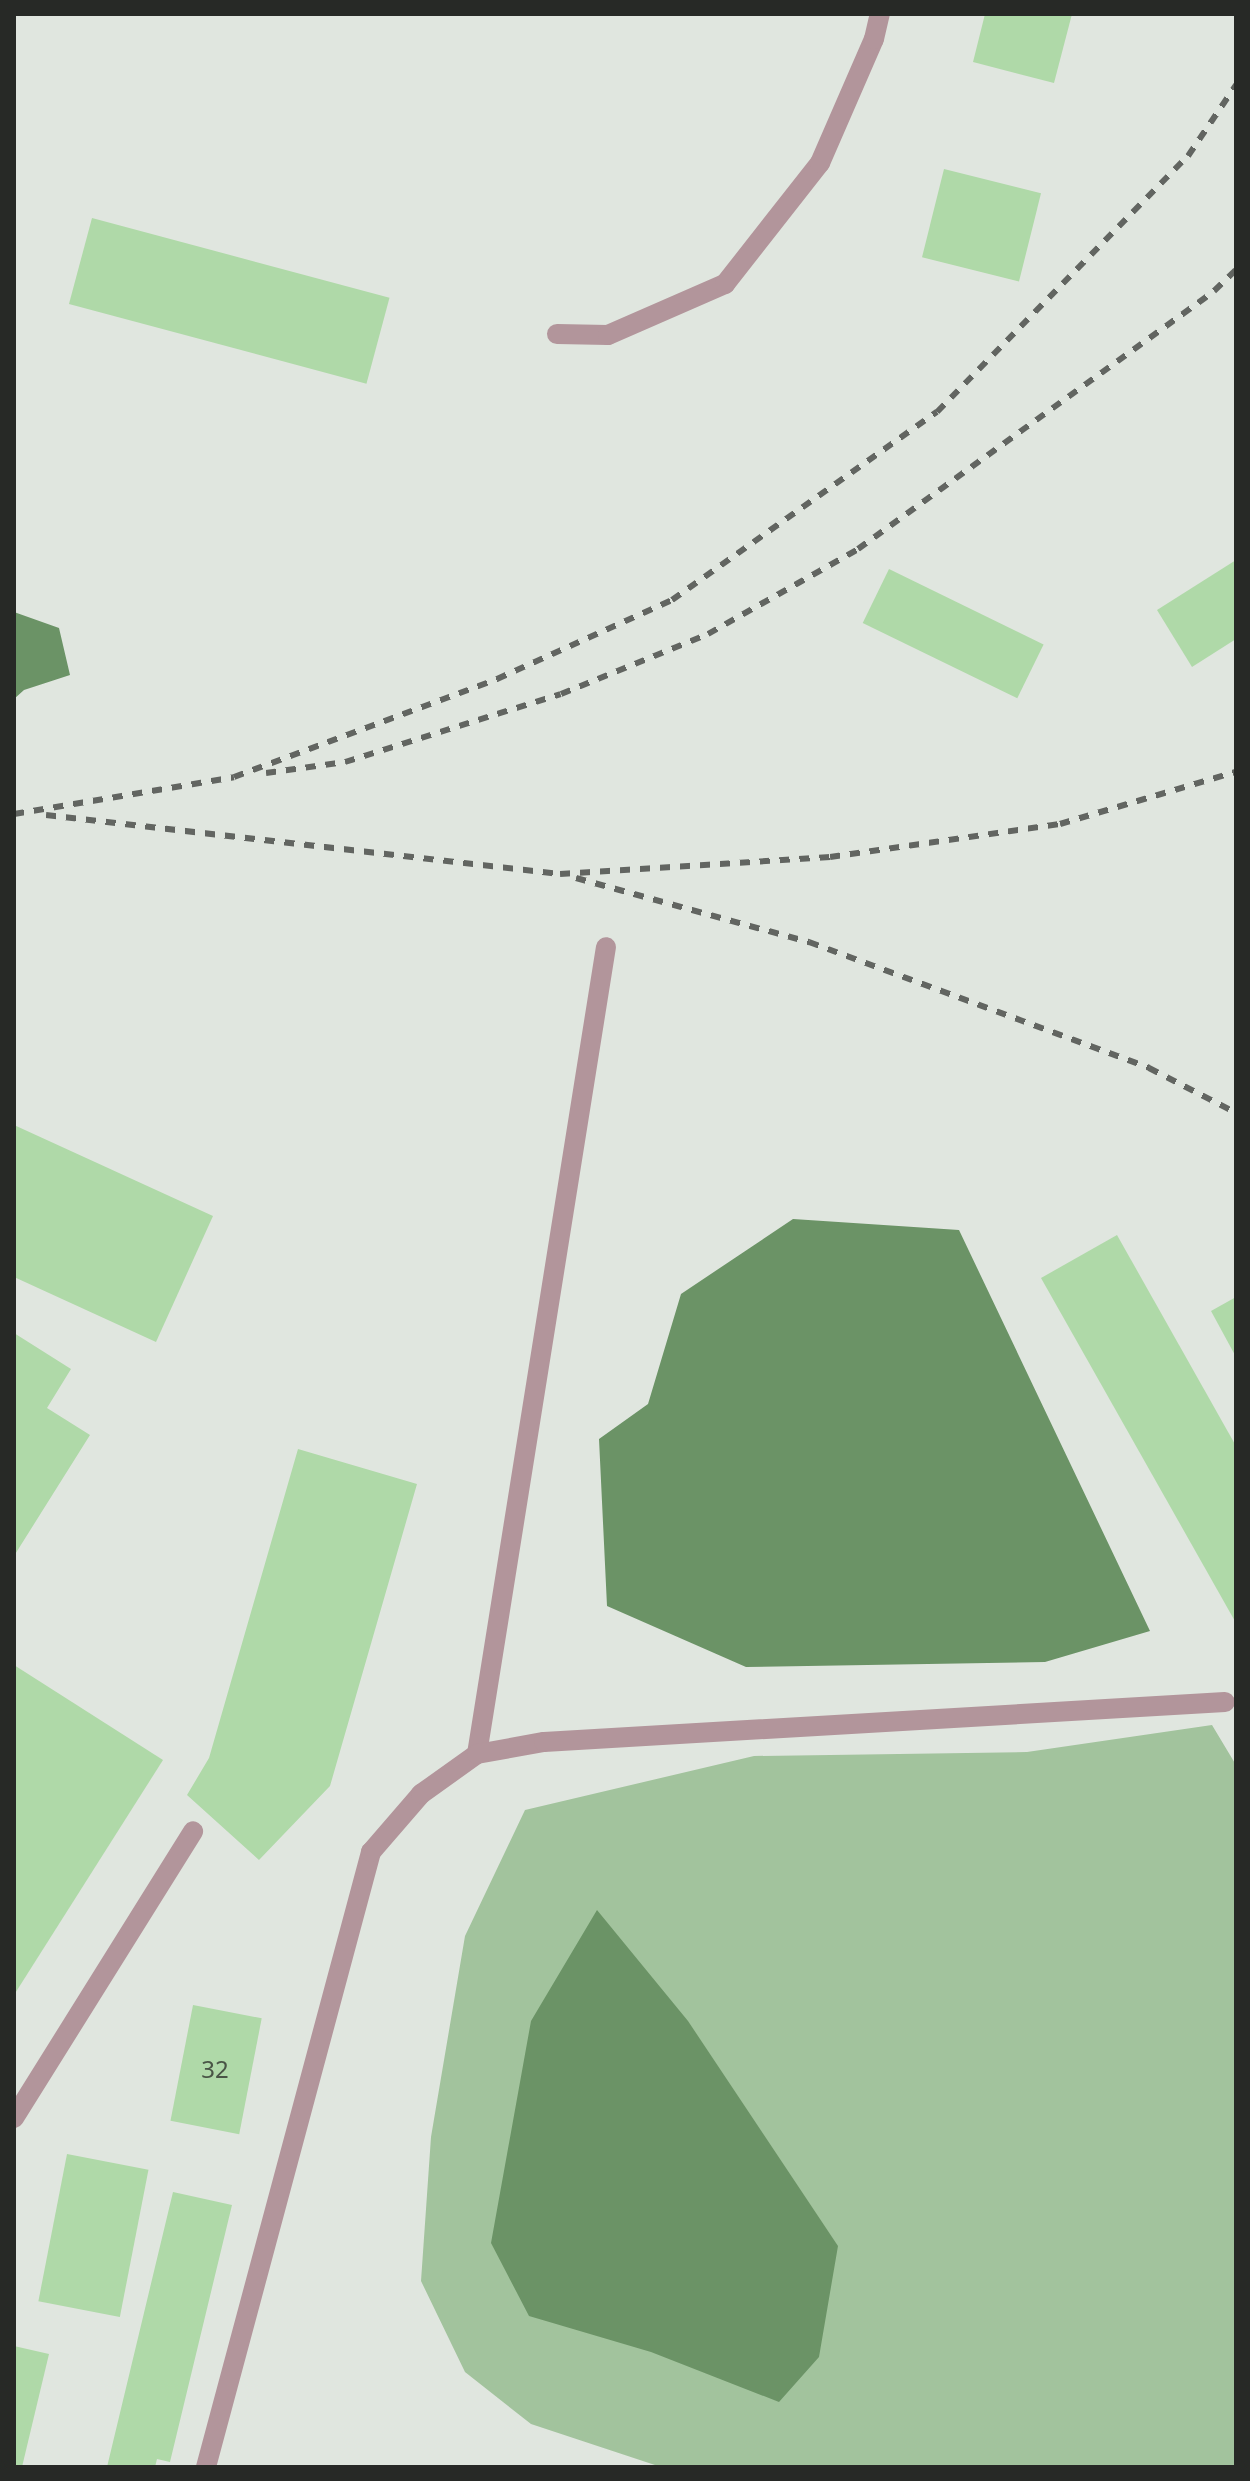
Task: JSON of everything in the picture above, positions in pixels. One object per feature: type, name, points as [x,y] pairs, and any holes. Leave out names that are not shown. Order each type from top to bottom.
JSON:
[{"type":"lane","points":[[557,334],[608,335],[725,284],[820,163],[874,39],[880,14]]},
{"type":"lane","points":[[477,1754],[606,947]]},
{"type":"lane","points":[[206,2467],[371,1852],[421,1794],[477,1754],[544,1742],[1225,1702]]},
{"type":"lane","points":[[14,2118],[193,1831]]},
{"type":"shaded area","points":[[14,612],[59,628],[70,675],[24,690],[14,699]]},
{"type":"shaded area","points":[[793,1219],[959,1230],[1150,1631],[1045,1662],[746,1667],[607,1606],[599,1439],[648,1404],[681,1294]]},
{"type":"shaded area","points":[[1212,1725],[1236,1765],[1236,2467],[661,2467],[531,2424],[465,2372],[421,2281],[431,2137],[465,1936],[525,1810],[754,1756],[1027,1752]]},
{"type":"shaded area","points":[[597,1910],[688,2021],[838,2246],[819,2357],[779,2402],[651,2352],[529,2316],[491,2243],[531,2021]]},
{"type":"building","points":[[985,14],[1072,14],[1054,83],[973,62]]},
{"type":"building","points":[[944,169],[1041,193],[1019,281],[922,257]]},
{"type":"building","points":[[92,218],[390,298],[366,384],[69,304]]},
{"type":"building","points":[[1236,560],[1236,639],[1192,667],[1157,610]]},
{"type":"building","points":[[889,569],[1044,644],[1017,698],[863,623]]},
{"type":"building","points":[[14,1125],[213,1216],[156,1342],[14,1277]]},
{"type":"building","points":[[1117,1235],[1236,1446],[1236,1623],[1041,1278]]},
{"type":"building","points":[[1236,1297],[1236,1357],[1211,1311]]},
{"type":"building","points":[[14,1333],[71,1369],[47,1408],[90,1435],[14,1556]]},
{"type":"building","points":[[298,1449],[417,1484],[330,1786],[259,1860],[187,1795],[209,1758]]},
{"type":"building","points":[[14,1665],[163,1760],[14,1995]]},
{"type":"building","points":[[193,2005],[262,2018],[239,2134],[170,2121]]},
{"type":"building","points":[[67,2154],[148,2170],[120,2317],[38,2301]]},
{"type":"building","points":[[173,2192],[232,2205],[170,2462],[157,2459],[155,2467],[107,2467]]},
{"type":"building","points":[[14,2346],[49,2354],[22,2467],[14,2467]]},
{"type":"railway","points":[[14,814],[234,777],[497,679],[672,600],[937,412],[1188,156],[1236,85]]},
{"type":"railway","points":[[266,773],[345,762],[561,694],[708,634],[858,549],[1214,291],[1236,270]]},
{"type":"railway","points":[[46,815],[560,874],[830,857],[1060,824],[1236,772]]},
{"type":"railway","points":[[576,878],[809,942],[1149,1068],[1236,1113]]}]
